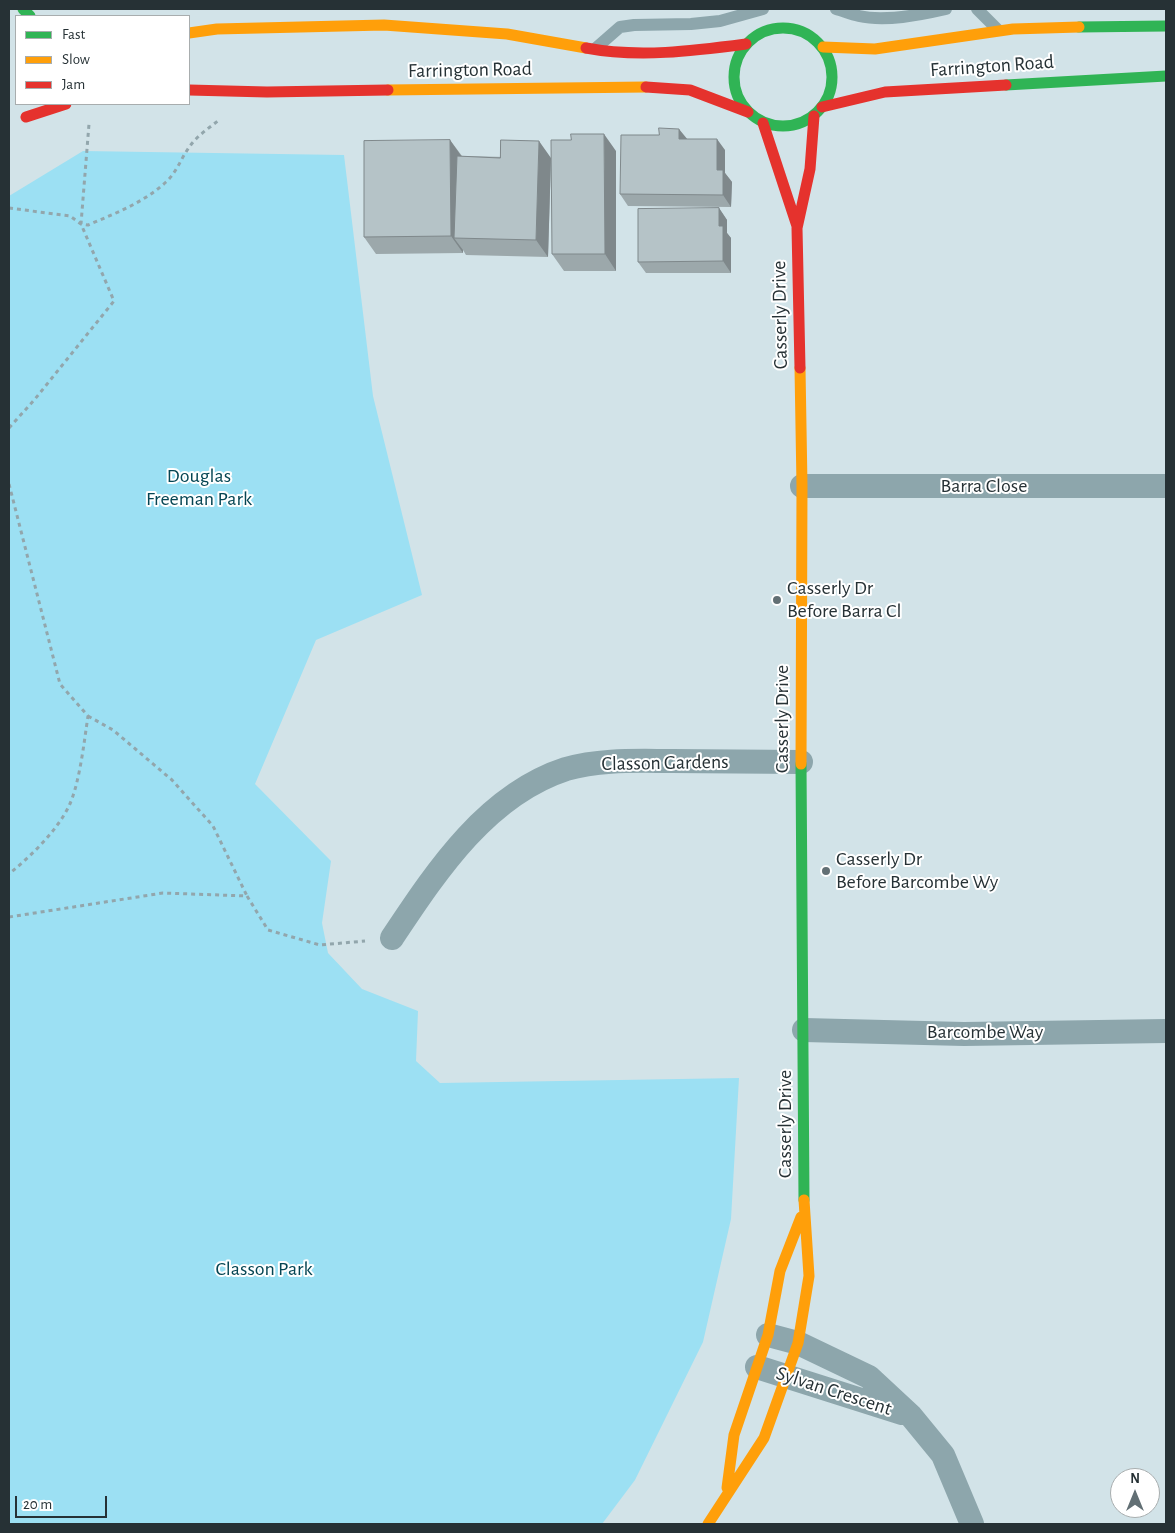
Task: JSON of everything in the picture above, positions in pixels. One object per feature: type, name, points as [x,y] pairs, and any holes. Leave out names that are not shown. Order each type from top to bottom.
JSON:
[{"type":"main road","name":"Farrington Road","points":[[190,33],[217,29],[384,25],[507,34],[606,52],[683,52],[746,44]]},
{"type":"main road","name":"Farrington Road","points":[[823,47],[876,49],[999,31],[1099,26],[1166,26]]},
{"type":"main road","points":[[785,27],[800,30],[812,37],[823,47],[830,62],[833,78],[830,93],[814,116],[791,126],[776,127],[763,123],[748,112],[738,100],[733,86],[733,71],[737,56],[746,44],[757,34],[770,29],[785,27]]},
{"type":"main road","name":"Farrington Road","points":[[822,107],[885,92],[1166,76]]},
{"type":"main road","name":"Farrington Road","points":[[190,90],[267,92],[630,86],[690,90],[722,100],[748,112]]},
{"type":"main road","points":[[14,126],[26,117],[34,105]]},
{"type":"main road","points":[[26,117],[63,105]]},
{"type":"main road","name":"Casserly Drive","points":[[708,1524],[764,1438],[798,1343],[809,1276],[804,1211],[801,762],[802,486],[797,228],[810,169],[814,116]]},
{"type":"main road","name":"Casserly Drive","points":[[763,123],[797,228]]},
{"type":"main road","name":"Casserly Drive","points":[[726,1497],[734,1435],[768,1335],[780,1271],[804,1211]]},
{"type":"street","name":"Barra Close","points":[[802,486],[1166,486]]},
{"type":"street","name":"Classon Gardens","points":[[392,938],[423,891],[468,834],[498,808],[530,786],[566,769],[610,761],[801,762]]},
{"type":"street","name":"Barcombe Way","points":[[804,1030],[964,1034],[1166,1031]]},
{"type":"street","name":"Sylvan Crescent","points":[[768,1335],[798,1343],[869,1377],[911,1416],[943,1455],[972,1524]]},
{"type":"street","name":"Sylvan Crescent","points":[[757,1367],[911,1416]]},
{"type":"lane","points":[[594,50],[620,27],[720,21],[763,9]]},
{"type":"lane","points":[[836,9],[860,16],[886,18],[921,15],[946,9]]},
{"type":"lane","points":[[977,9],[999,31]]},
{"type":"path","points":[[9,428],[35,399],[114,301],[81,224],[90,115]]},
{"type":"path","points":[[9,208],[70,216],[81,224],[88,225],[130,208],[167,181],[180,165],[194,140],[219,120]]},
{"type":"path","points":[[9,484],[60,684],[88,716],[113,730],[172,780],[213,826],[247,896],[268,930],[320,946],[392,938]]},
{"type":"path","points":[[9,874],[22,864],[54,829],[70,805],[80,768],[88,716]]},
{"type":"path","points":[[9,917],[164,893],[247,896]]},
{"type":"green space","points":[[83,151],[344,155],[373,396],[422,595],[316,640],[255,784],[331,861],[322,923],[328,953],[362,989],[418,1011],[416,1061],[440,1083],[739,1078],[731,1219],[703,1342],[635,1480],[602,1524],[9,1524],[9,196]]},
{"type":"building","points":[[659,128],[679,129],[679,139],[717,139],[717,170],[723,170],[723,195],[620,194],[621,135],[659,135]]},
{"type":"building","points":[[571,134],[604,134],[605,254],[552,254],[551,140],[571,140]]},
{"type":"building","points":[[450,140],[451,236],[364,237],[364,141]]},
{"type":"building","points":[[501,140],[539,141],[536,240],[454,238],[457,156],[500,158]]},
{"type":"building","points":[[719,208],[719,226],[723,226],[723,261],[638,262],[638,209]]},
{"type":"traffic: fast","points":[[23,9],[29,15]]},
{"type":"traffic: fast","points":[[1079,27],[1166,26]]},
{"type":"traffic: fast","points":[[773,28],[793,28],[802,31],[818,42],[829,58],[832,67],[832,77],[832,87],[829,96],[818,112],[802,123],[793,126],[773,126],[756,118],[742,104],[734,87],[734,67],[742,50],[756,36],[773,28]]},
{"type":"traffic: fast","points":[[1006,85],[1166,76]]},
{"type":"traffic: fast","points":[[801,764],[804,1200]]},
{"type":"traffic: slow","points":[[190,33],[217,29],[384,25],[507,34],[586,48]]},
{"type":"traffic: slow","points":[[823,47],[875,49],[1013,29],[1079,27]]},
{"type":"traffic: slow","points":[[388,90],[646,87]]},
{"type":"traffic: slow","points":[[800,368],[802,486],[801,764]]},
{"type":"traffic: slow","points":[[708,1524],[764,1438],[798,1343],[809,1276],[804,1200]]},
{"type":"traffic: slow","points":[[727,1488],[734,1435],[768,1335],[780,1271],[801,1217]]},
{"type":"traffic: jam","points":[[586,48],[625,53],[646,53],[686,51],[746,44]]},
{"type":"traffic: jam","points":[[822,107],[885,92],[1006,85]]},
{"type":"traffic: jam","points":[[646,87],[690,90],[748,112]]},
{"type":"traffic: jam","points":[[190,90],[267,92],[388,90]]},
{"type":"traffic: jam","points":[[26,117],[63,105]]},
{"type":"traffic: jam","points":[[800,368],[797,228],[810,169],[814,116]]},
{"type":"traffic: jam","points":[[763,123],[797,226]]},
{"type":"place","name":"Casserly Dr Before Barra Cl","points":[[777,600]]},
{"type":"place","name":"Casserly Dr Before Barcombe Wy","points":[[826,871]]},
{"type":"park label","name":"Douglas Freeman Park","points":[[199,488]]},
{"type":"park label","name":"Classon Park","points":[[264,1269]]}]
